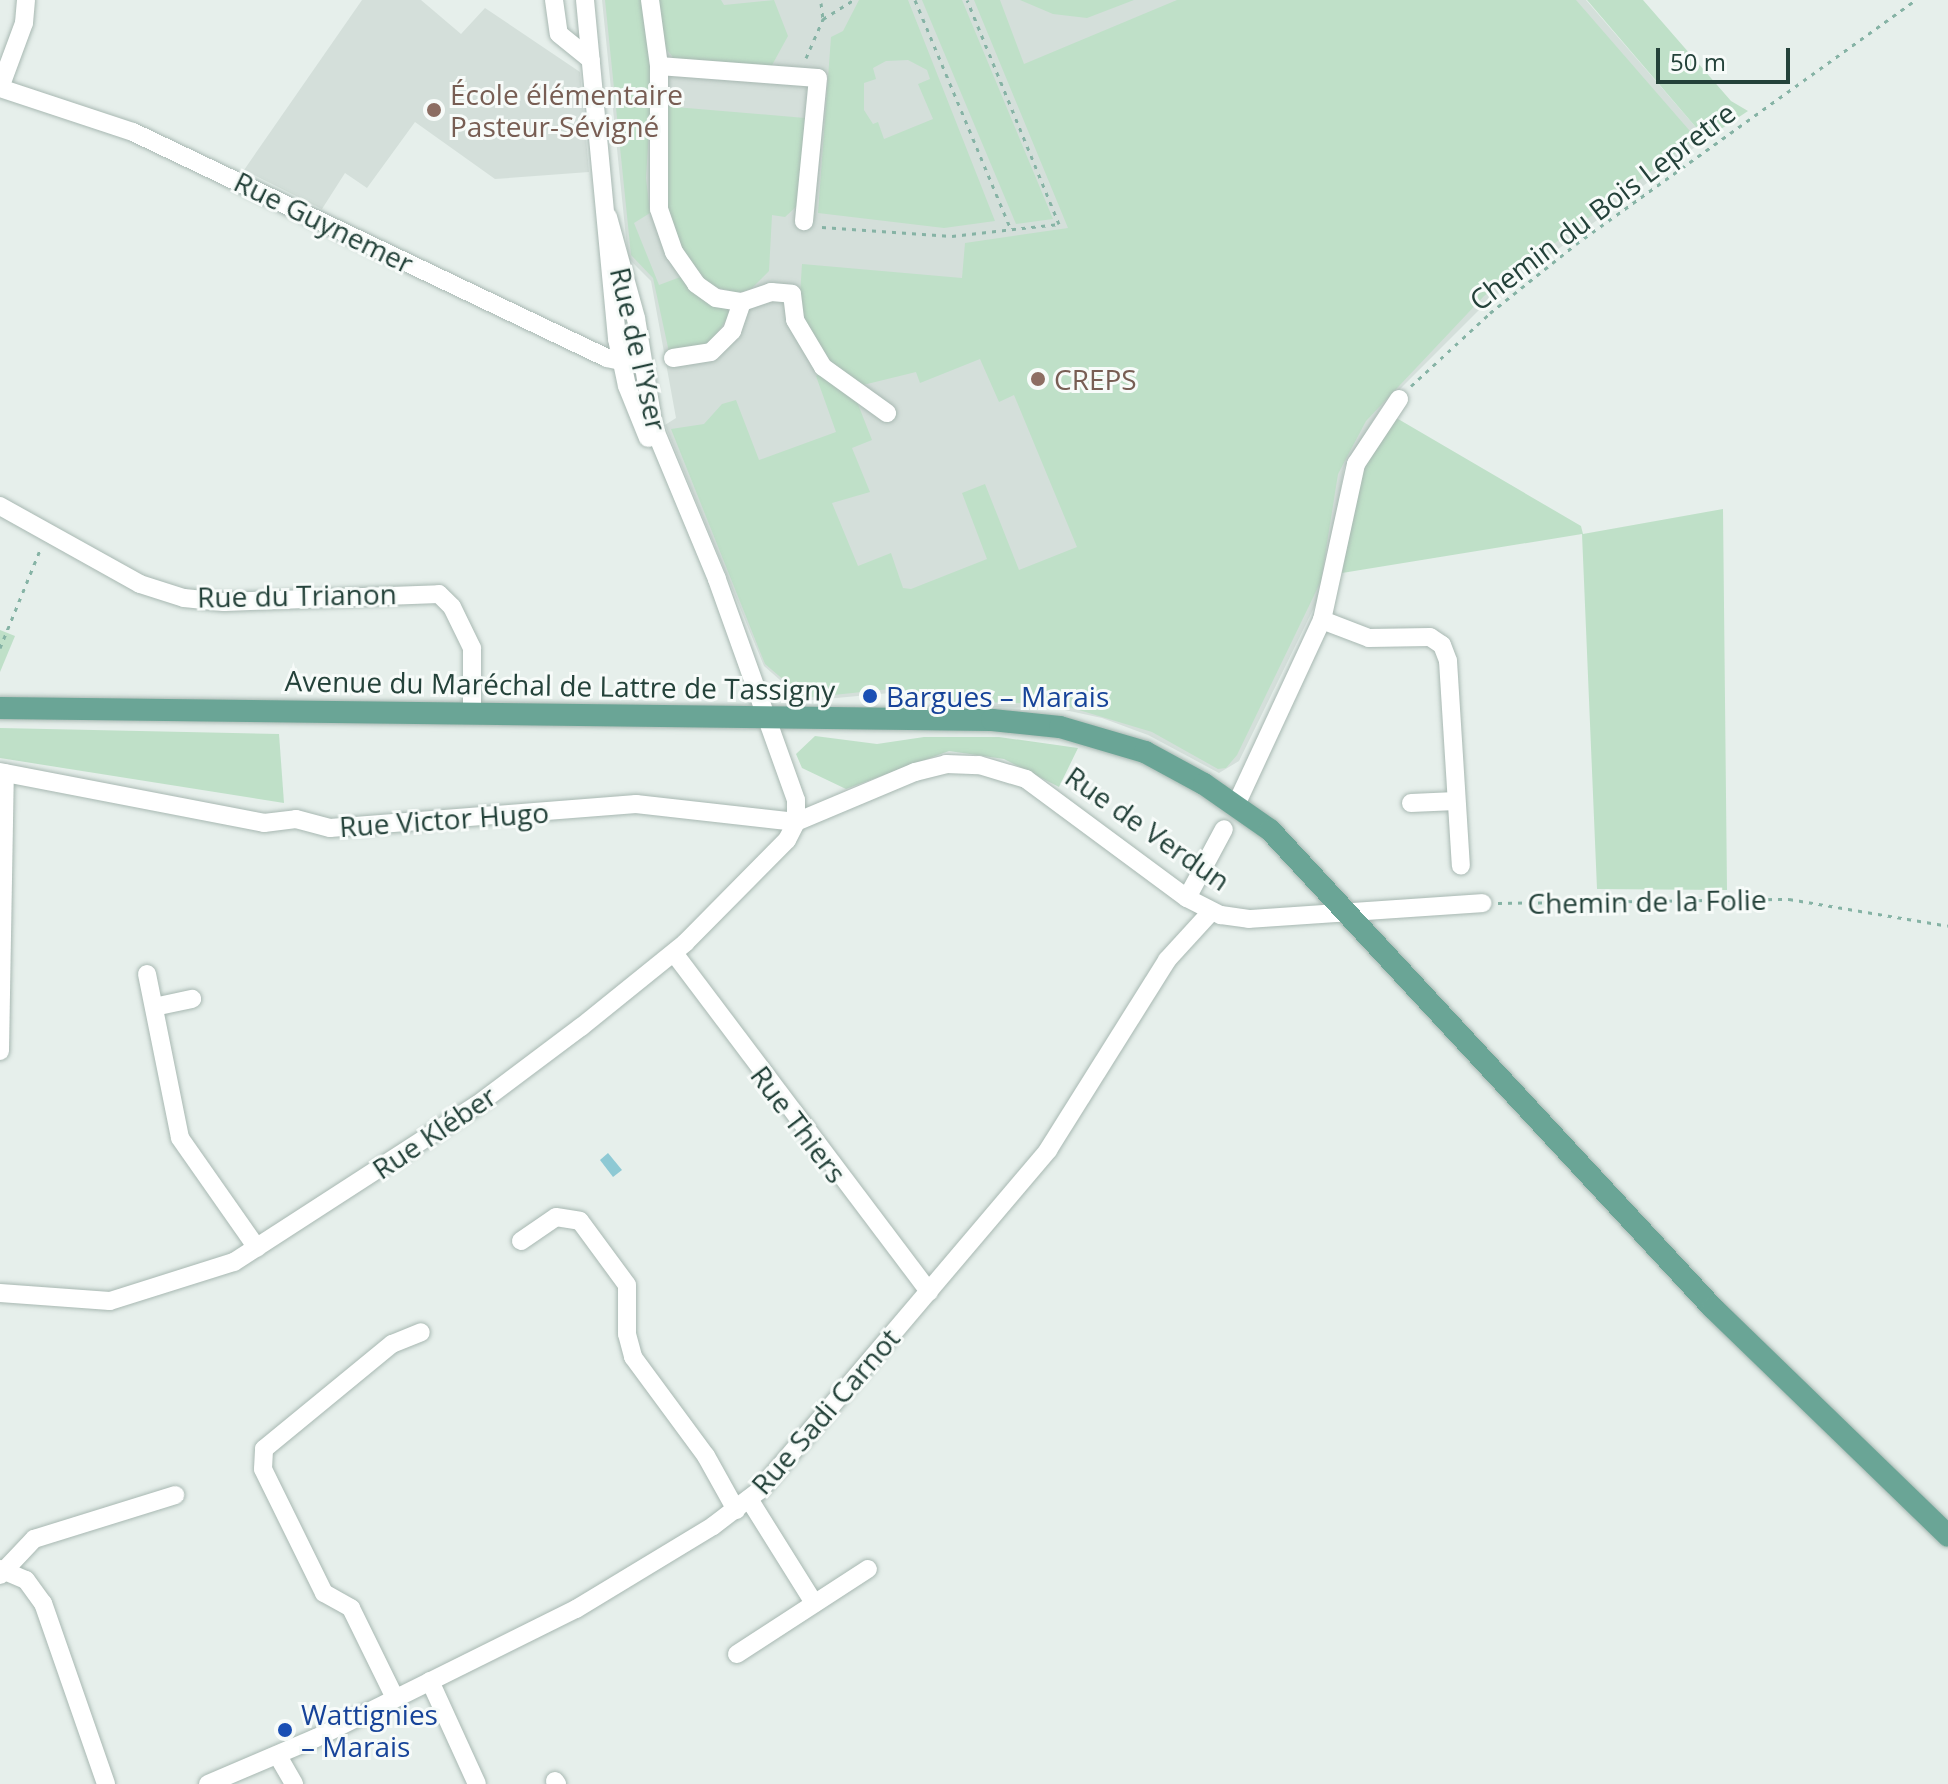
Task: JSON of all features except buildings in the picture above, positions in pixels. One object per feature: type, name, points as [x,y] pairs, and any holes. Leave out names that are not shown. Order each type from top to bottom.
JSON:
[{"type":"main road","name":"Avenue du Maréchal de Lattre de Tassigny","points":[[0,708],[1043,723],[1135,748],[1236,805],[1279,839],[1343,912]]},
{"type":"main road","points":[[1343,912],[1713,1308],[1948,1536]]},
{"type":"street","points":[[554,0],[559,34],[591,60]]},
{"type":"street","name":"Rue de l'Yser","points":[[585,0],[621,364],[645,433],[676,480]]},
{"type":"street","points":[[650,0],[659,66],[658,194],[674,252],[696,284],[716,298],[742,302],[771,292],[792,294],[795,320],[823,367],[887,413]]},
{"type":"street","points":[[0,88],[24,23],[24,3]]},
{"type":"street","points":[[659,66],[818,78],[804,221]]},
{"type":"street","name":"Rue Guynemer","points":[[0,88],[133,132],[621,364],[644,366]]},
{"type":"street","name":"Rue de l'Yser","points":[[608,217],[644,366],[652,420],[767,718],[796,800],[796,822]]},
{"type":"street","points":[[673,358],[711,352],[732,331],[742,302]]},
{"type":"street","points":[[1236,805],[1322,620],[1351,478],[1367,441],[1399,399]]},
{"type":"street","name":"Rue du Trianon","points":[[0,506],[140,584],[184,598],[224,602],[439,594],[452,607],[472,648],[472,714]]},
{"type":"street","points":[[1322,620],[1369,638],[1430,637],[1442,645],[1448,661],[1461,866]]},
{"type":"street","name":"Rue de Verdun","points":[[796,822],[915,772],[946,764],[979,765],[1026,779],[1187,898],[1211,912],[1249,919],[1343,912]]},
{"type":"street","points":[[0,1051],[2,773]]},
{"type":"street","name":"Rue Victor Hugo","points":[[2,773],[264,823],[296,819],[330,828],[636,804],[796,822]]},
{"type":"street","points":[[1411,803],[1456,801]]},
{"type":"street","name":"Rue Kléber","points":[[0,1293],[117,1300],[218,1269],[257,1248],[477,1105],[674,953],[773,856],[796,822]]},
{"type":"street","points":[[1187,898],[1224,829]]},
{"type":"street","points":[[1343,912],[1482,903]]},
{"type":"street","name":"Rue Sadi Carnot","points":[[208,1784],[278,1756],[576,1609],[742,1504],[929,1292],[1059,1134],[1167,960],[1211,912]]},
{"type":"street","name":"Rue Thiers","points":[[674,953],[929,1292]]},
{"type":"street","points":[[147,974],[180,1138],[257,1248]]},
{"type":"street","points":[[154,1007],[192,999]]},
{"type":"street","points":[[521,1241],[556,1217],[580,1221],[627,1285],[627,1334],[633,1357],[814,1603]]},
{"type":"street","points":[[395,1698],[351,1608],[324,1593],[263,1469],[264,1449],[392,1344],[421,1332]]},
{"type":"street","points":[[106,1784],[43,1603],[26,1580],[2,1572],[34,1539],[175,1495]]},
{"type":"street","points":[[737,1654],[868,1569]]},
{"type":"street","points":[[430,1681],[477,1784]]},
{"type":"street","points":[[278,1756],[294,1784]]},
{"type":"path","points":[[823,19],[853,0]]},
{"type":"path","points":[[915,0],[1011,230]]},
{"type":"path","points":[[804,221],[813,226],[952,236],[1059,224],[967,0]]},
{"type":"path","name":"Chemin du Bois Lepretre","points":[[1399,399],[1490,313],[1576,244],[1915,0]]},
{"type":"path","points":[[798,76],[823,19],[821,3]]},
{"type":"path","points":[[0,648],[44,539]]},
{"type":"path","name":"Chemin de la Folie","points":[[1482,903],[1789,899],[1948,926]]},
{"type":"shaded area","name":"École élémentaire Pasteur-Sévigné","points":[[362,0],[421,0],[461,34],[485,8],[580,72],[589,172],[495,179],[415,122],[367,188],[345,173],[322,209],[244,170]]},
{"type":"shaded area","name":"CREPS","points":[[602,0],[1586,0],[1706,139],[1487,302],[1381,408],[1344,468],[1326,583],[1239,761],[1219,773],[1148,735],[1102,718],[1060,709],[937,705],[921,696],[890,693],[804,701],[764,666],[665,425],[676,418],[651,281],[628,258]]},
{"type":"green space","points":[[605,0],[645,0],[653,69],[646,178],[650,213],[634,223],[659,285],[683,276],[734,309],[710,343],[669,352],[653,278],[631,255]]},
{"type":"green space","points":[[657,0],[721,0],[724,5],[774,0],[788,36],[771,67],[675,60],[665,47]]},
{"type":"green space","points":[[859,0],[908,0],[995,221],[944,228],[818,213],[831,37],[843,31]],"holes":[[[908,60],[927,70],[930,79],[918,84],[933,119],[884,139],[878,122],[873,124],[864,110],[864,83],[876,79],[873,68],[886,61]]]},
{"type":"green space","points":[[922,0],[962,0],[1053,219],[1016,224]]},
{"type":"green space","name":"CREPS","points":[[974,0],[1000,0],[1024,64],[1177,0],[1576,0],[1696,138],[1484,296],[1366,421],[1338,474],[1321,581],[1237,755],[1226,768],[1218,769],[1152,732],[1059,704],[939,701],[921,692],[890,689],[805,698],[765,664],[671,429],[704,424],[722,404],[736,400],[759,460],[836,432],[816,376],[823,372],[854,394],[872,440],[852,448],[870,492],[832,503],[858,566],[891,553],[903,588],[911,589],[987,559],[962,493],[985,484],[1019,570],[1077,547],[1014,395],[999,402],[980,359],[920,383],[916,372],[863,385],[817,353],[799,310],[802,264],[962,278],[965,243],[1068,228]]},
{"type":"green space","points":[[1020,0],[1134,0],[1087,18],[1053,14]]},
{"type":"green space","points":[[1587,0],[1643,0],[1731,101],[1748,111],[1706,139]]},
{"type":"green space","points":[[663,106],[805,118],[799,204],[785,217],[772,215],[769,271],[751,289],[738,293],[708,285],[677,241],[667,218]]},
{"type":"green space","points":[[1393,416],[1581,526],[1583,534],[1723,509],[1727,890],[1597,889],[1582,534],[1342,573],[1364,458]]},
{"type":"green space","points":[[0,630],[15,636],[0,672]]},
{"type":"green space","points":[[0,728],[279,734],[284,803],[0,758]]},
{"type":"green space","points":[[815,736],[877,744],[924,737],[999,737],[1078,748],[1059,787],[1004,759],[949,751],[846,789],[802,768],[796,754]]},
{"type":"water","points":[[608,1153],[622,1170],[613,1177],[600,1160]]},
{"type":"place","name":"École élémentaire Pasteur-Sévigné","points":[[434,110]]},
{"type":"place","name":"CREPS","points":[[1038,379]]},
{"type":"place","name":"Bargues – Marais","points":[[870,696]]},
{"type":"place","name":"Wattignies – Marais","points":[[285,1730]]}]
